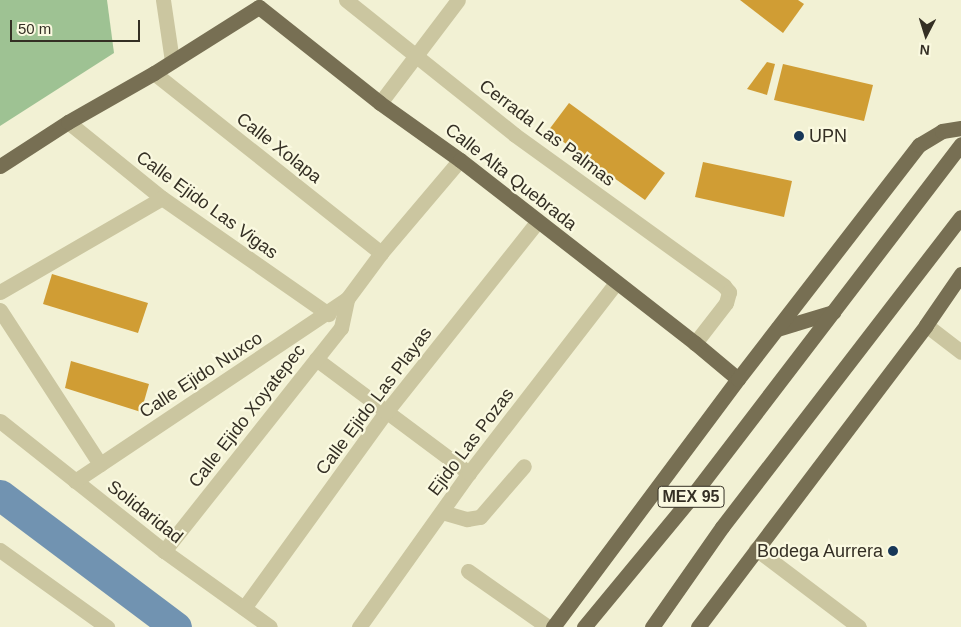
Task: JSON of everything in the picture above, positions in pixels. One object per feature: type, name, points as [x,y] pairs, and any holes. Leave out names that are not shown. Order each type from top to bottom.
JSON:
[{"type":"main road","points":[[0,166],[68,122],[154,73],[259,4]]},
{"type":"main road","name":"Calle Alta Quebrada","points":[[259,4],[380,103],[460,160],[695,343],[738,379]]},
{"type":"main road","points":[[553,627],[738,379],[919,145],[942,131],[961,128]]},
{"type":"main road","name":"MEX 95","points":[[584,627],[688,500],[961,144]]},
{"type":"main road","name":"MEX 95","points":[[652,627],[722,527],[961,218]]},
{"type":"main road","points":[[698,627],[926,325],[961,274]]},
{"type":"main road","points":[[777,329],[833,312]]},
{"type":"street","points":[[164,0],[172,61]]},
{"type":"street","name":"Cerrada Las Palmas","points":[[346,0],[515,135],[724,286],[729,292],[726,303],[695,343]]},
{"type":"street","points":[[380,103],[458,0]]},
{"type":"street","name":"Calle Xolapa","points":[[154,73],[381,253]]},
{"type":"street","name":"Calle Ejido Las Vigas","points":[[68,122],[162,198],[328,314]]},
{"type":"street","points":[[347,299],[381,253],[460,160]]},
{"type":"street","points":[[0,292],[162,198]]},
{"type":"street","name":"Calle Ejido Las Playas","points":[[244,608],[386,412],[538,221]]},
{"type":"street","name":"Ejido Las Pozas","points":[[359,627],[469,473],[616,283]]},
{"type":"street","name":"Calle Ejido Nuxco","points":[[75,481],[328,314],[347,299]]},
{"type":"street","name":"Calle Ejido Xoyatepec","points":[[164,552],[341,328],[347,299]]},
{"type":"street","points":[[0,310],[100,464]]},
{"type":"street","points":[[926,325],[961,352]]},
{"type":"street","points":[[316,359],[469,473]]},
{"type":"street","name":"Solidaridad","points":[[0,421],[164,552],[270,627]]},
{"type":"street","points":[[442,512],[467,519],[480,517],[524,466]]},
{"type":"street","points":[[0,550],[107,627]]},
{"type":"street","points":[[756,550],[858,627]]},
{"type":"street","points":[[468,571],[548,627]]},
{"type":"green space","points":[[0,0],[107,0],[114,53],[0,126]]},
{"type":"building","points":[[740,0],[798,0],[804,4],[783,33]]},
{"type":"building","points":[[767,62],[775,64],[767,95],[747,89]]},
{"type":"building","points":[[783,64],[873,85],[864,121],[774,100]]},
{"type":"building","points":[[569,103],[665,173],[645,200],[548,131]]},
{"type":"building","points":[[703,162],[792,181],[784,217],[695,197]]},
{"type":"building","points":[[52,274],[148,303],[138,333],[43,304]]},
{"type":"building","points":[[71,361],[149,384],[141,412],[65,388]]},
{"type":"waterway","points":[[0,495],[176,627]]},
{"type":"place","name":"UPN","points":[[799,136]]},
{"type":"place","name":"Bodega Aurrera","points":[[893,551]]}]
